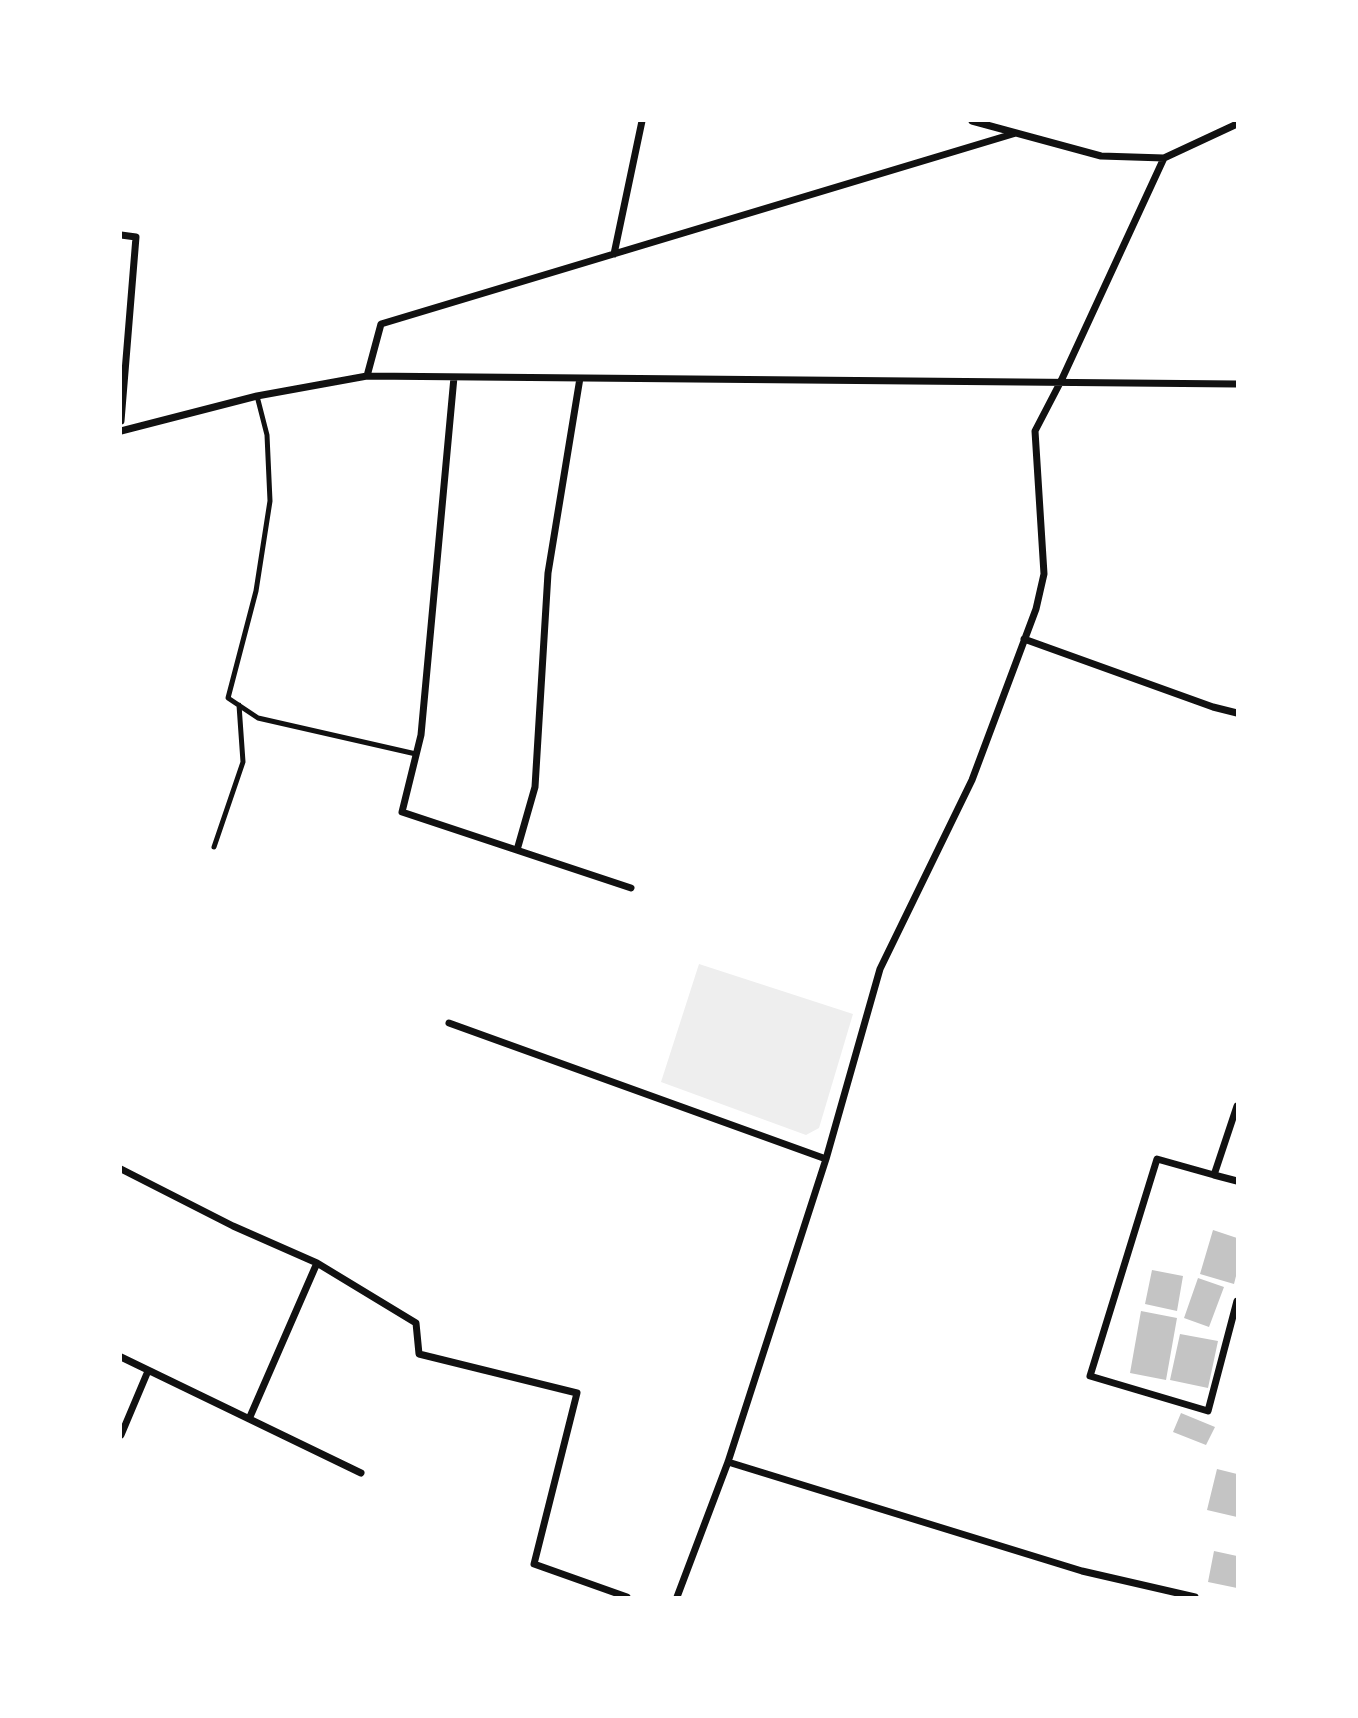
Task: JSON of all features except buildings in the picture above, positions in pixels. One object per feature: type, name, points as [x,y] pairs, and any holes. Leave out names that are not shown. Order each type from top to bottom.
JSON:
[{"type":"street","points":[[614,254],[642,121]]},
{"type":"street","points":[[972,121],[1101,156],[1164,158],[1237,124]]},
{"type":"street","points":[[367,376],[381,324],[1016,133]]},
{"type":"street","points":[[677,1597],[728,1462],[826,1159],[880,969],[972,780],[1036,608],[1044,574],[1035,431],[1061,381],[1164,158]]},
{"type":"street","points":[[121,236],[136,237],[121,421]]},
{"type":"street","points":[[121,431],[257,396],[367,376],[1237,384]]},
{"type":"street","points":[[454,377],[421,735],[402,813],[631,888]]},
{"type":"street","points":[[517,850],[535,787],[548,573],[580,378]]},
{"type":"street","points":[[1024,639],[1213,707],[1237,713]]},
{"type":"street","points":[[449,1023],[826,1159]]},
{"type":"street","points":[[1214,1175],[1237,1106]]},
{"type":"street","points":[[1237,1181],[1157,1160],[1090,1376],[1208,1411],[1237,1301]]},
{"type":"street","points":[[121,1169],[233,1226],[317,1263],[416,1323],[419,1354],[577,1393],[534,1564],[627,1597]]},
{"type":"street","points":[[249,1419],[317,1263]]},
{"type":"street","points":[[121,1357],[361,1473]]},
{"type":"street","points":[[121,1435],[148,1371]]},
{"type":"street","points":[[728,1462],[1082,1571],[1195,1597]]},
{"type":"lane","points":[[257,396],[267,435],[271,501],[256,592],[228,698],[258,718],[416,754]]},
{"type":"lane","points":[[214,847],[243,762],[239,705]]},
{"type":"shaded area","points":[[699,964],[853,1014],[819,1128],[806,1135],[661,1082]]}]
